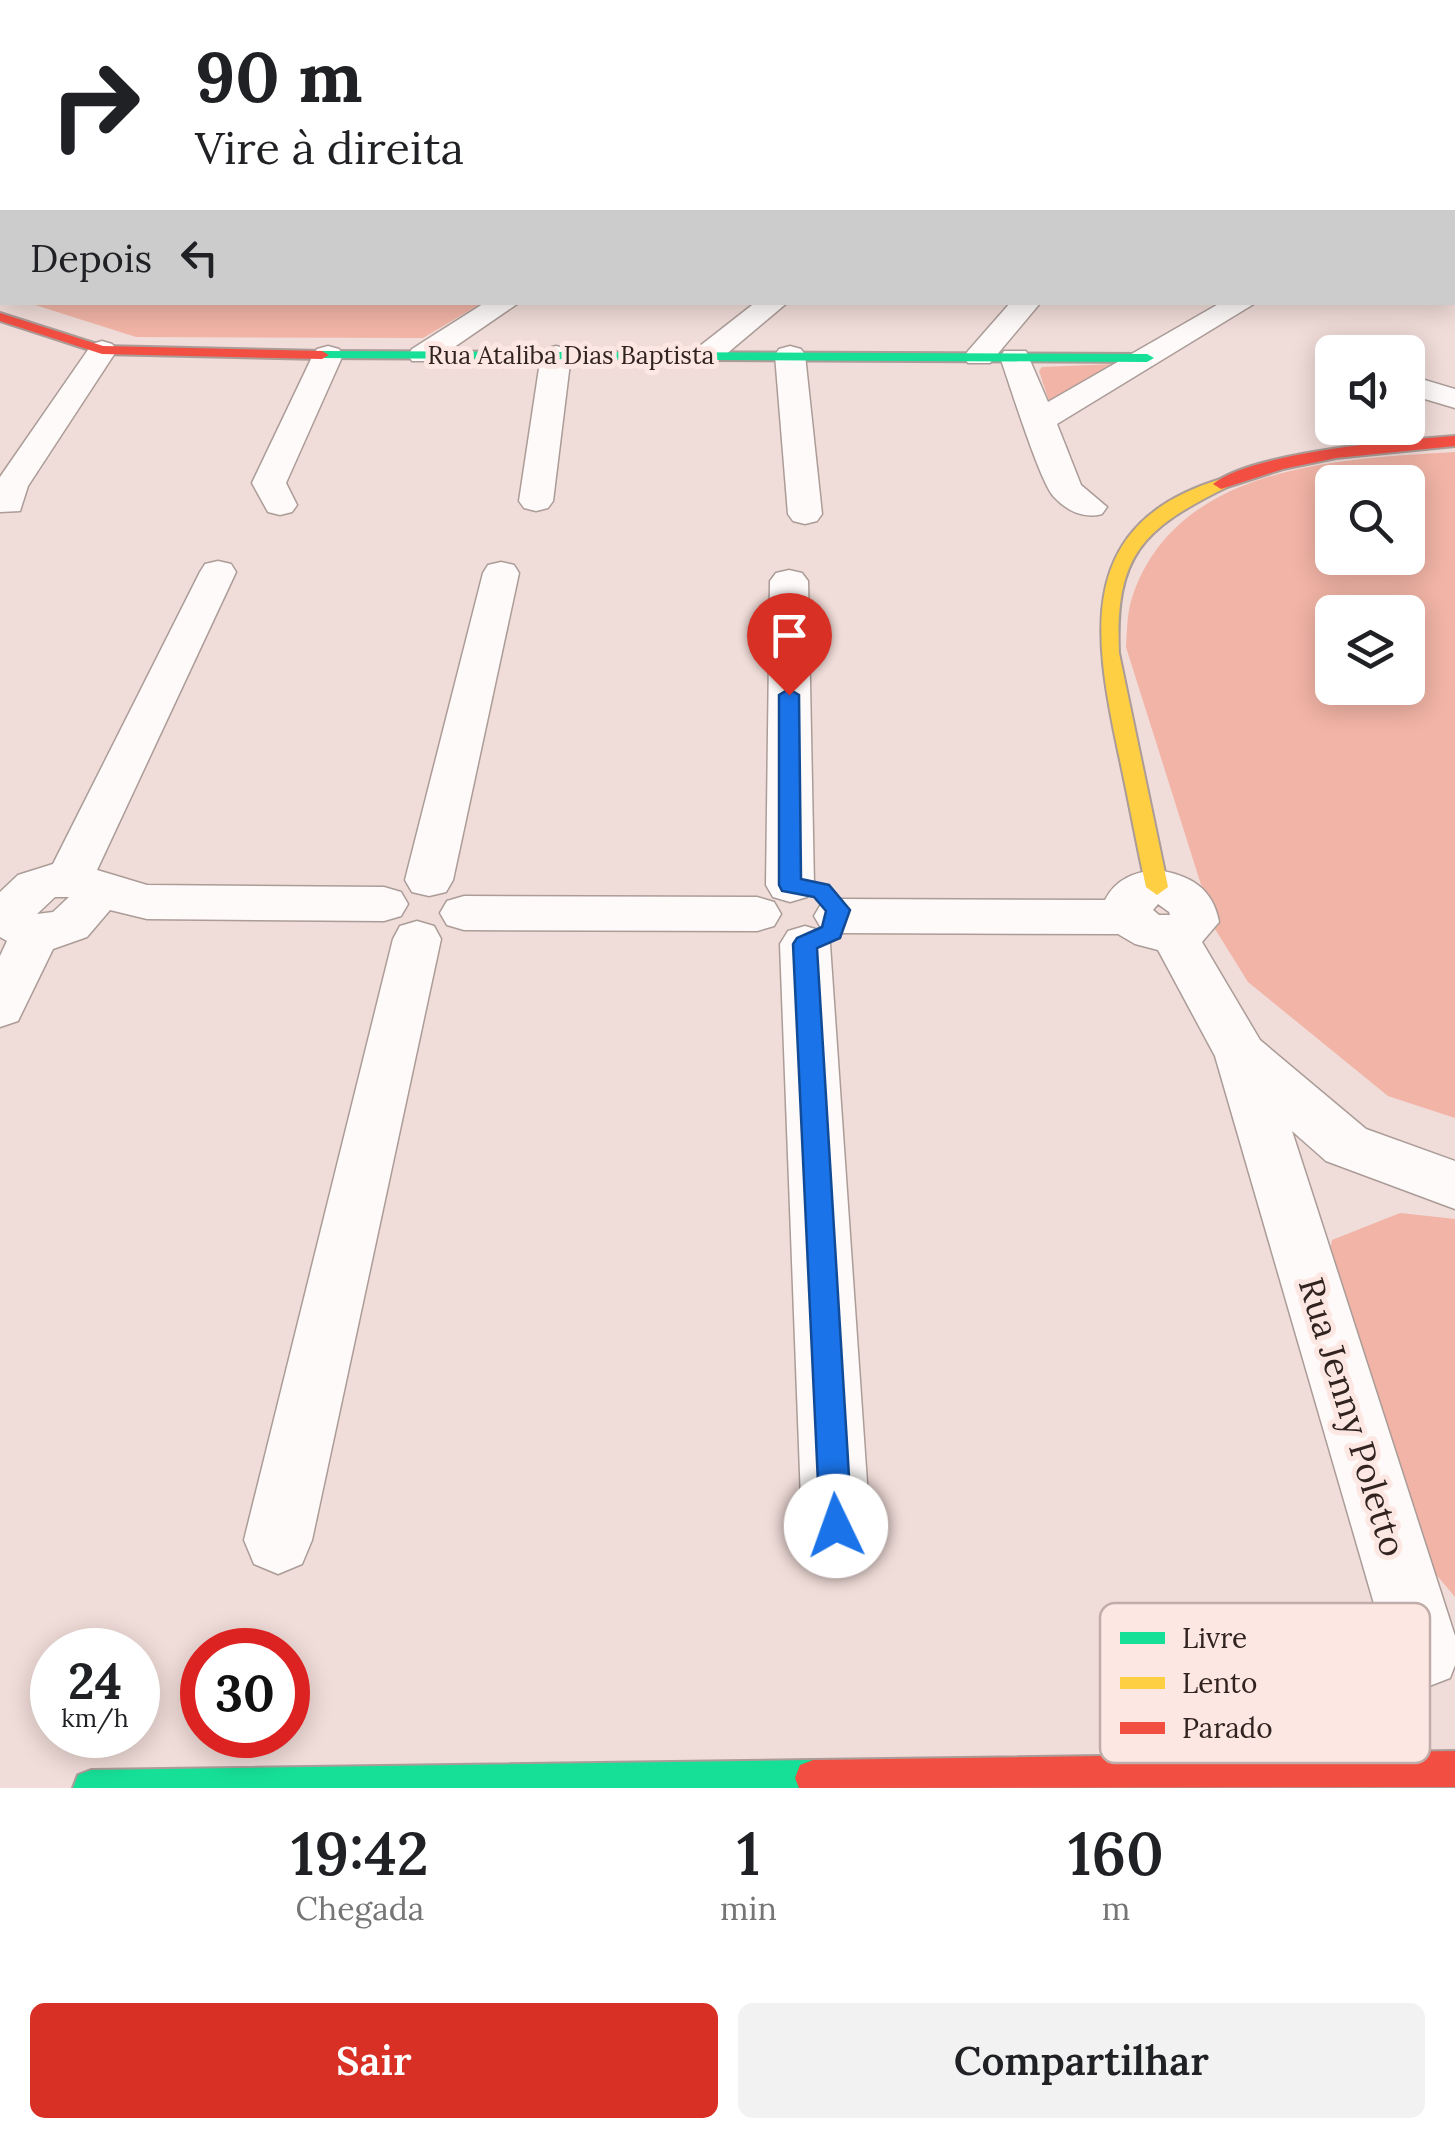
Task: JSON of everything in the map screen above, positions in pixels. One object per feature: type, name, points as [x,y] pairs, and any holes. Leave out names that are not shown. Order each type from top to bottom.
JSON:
[{"type":"street","points":[[706,355],[770,305]]},
{"type":"street","points":[[979,357],[1023,305]]},
{"type":"street","points":[[1042,419],[1238,305]]},
{"type":"street","points":[[496,309],[484,334],[490,345],[509,355]]},
{"type":"street","points":[[423,355],[496,309]]},
{"type":"street","name":"Rua Ataliba Dias Baptista","points":[[0,317],[102,350],[328,355],[1147,358]]},
{"type":"street","points":[[8,504],[11,486],[102,350]]},
{"type":"street","points":[[280,505],[269,483],[328,355]]},
{"type":"street","points":[[790,355],[805,514]]},
{"type":"street","points":[[536,501],[556,356]]},
{"type":"street","points":[[1015,357],[1042,419],[1066,490],[1090,508]]},
{"type":"street","points":[[1425,389],[1455,399]]},
{"type":"street","points":[[1455,442],[1389,442],[1294,457],[1208,489],[1142,530],[1122,555],[1108,594],[1108,663],[1154,913],[1240,1055],[1346,1145],[1455,1186]]},
{"type":"street","points":[[0,1007],[40,906],[218,572]]},
{"type":"street","points":[[422,919],[465,902],[460,892],[442,881],[429,880],[501,574]]},
{"type":"street","points":[[789,581],[774,900],[762,930],[774,938],[822,930],[1154,913]]},
{"type":"street","points":[[40,906],[147,902],[422,919],[774,900]]},
{"type":"street","points":[[278,1540],[422,919]]},
{"type":"street","points":[[822,930],[836,1526]]},
{"type":"street","name":"Rua Jenny Poletto","points":[[1240,1055],[1409,1603]]},
{"type":"street","points":[[1281,1183],[1346,1145]]},
{"type":"street","points":[[91,1788],[1455,1769]]},
{"type":"shaded area","points":[[35,305],[479,305],[423,338],[136,337]]},
{"type":"shaded area","points":[[1115,364],[1049,401],[1039,371],[1042,367]]},
{"type":"shaded area","points":[[1455,452],[1455,1118],[1388,1096],[1248,982],[1215,929],[1126,647],[1131,601],[1152,556],[1183,521],[1221,496],[1264,478],[1312,466],[1315,466],[1315,575],[1425,575],[1425,465],[1319,465]]},
{"type":"shaded area","points":[[1400,1213],[1455,1219],[1455,1597],[1419,1554],[1319,1307],[1332,1240]]},
{"type":"traffic: fast","points":[[322,355],[1147,358]]},
{"type":"traffic: fast","points":[[91,1788],[813,1778]]},
{"type":"traffic: slow","points":[[1157,887],[1110,653],[1108,617],[1113,584],[1125,555],[1146,528],[1178,505],[1221,484]]},
{"type":"traffic: jam","points":[[0,317],[102,350],[322,355]]},
{"type":"traffic: jam","points":[[1221,484],[1336,453],[1455,441]]},
{"type":"traffic: jam","points":[[813,1778],[1455,1769]]},
{"type":"route","points":[[789,695],[790,885],[821,890],[838,910],[838,922],[832,932],[805,944],[836,1526]]}]
